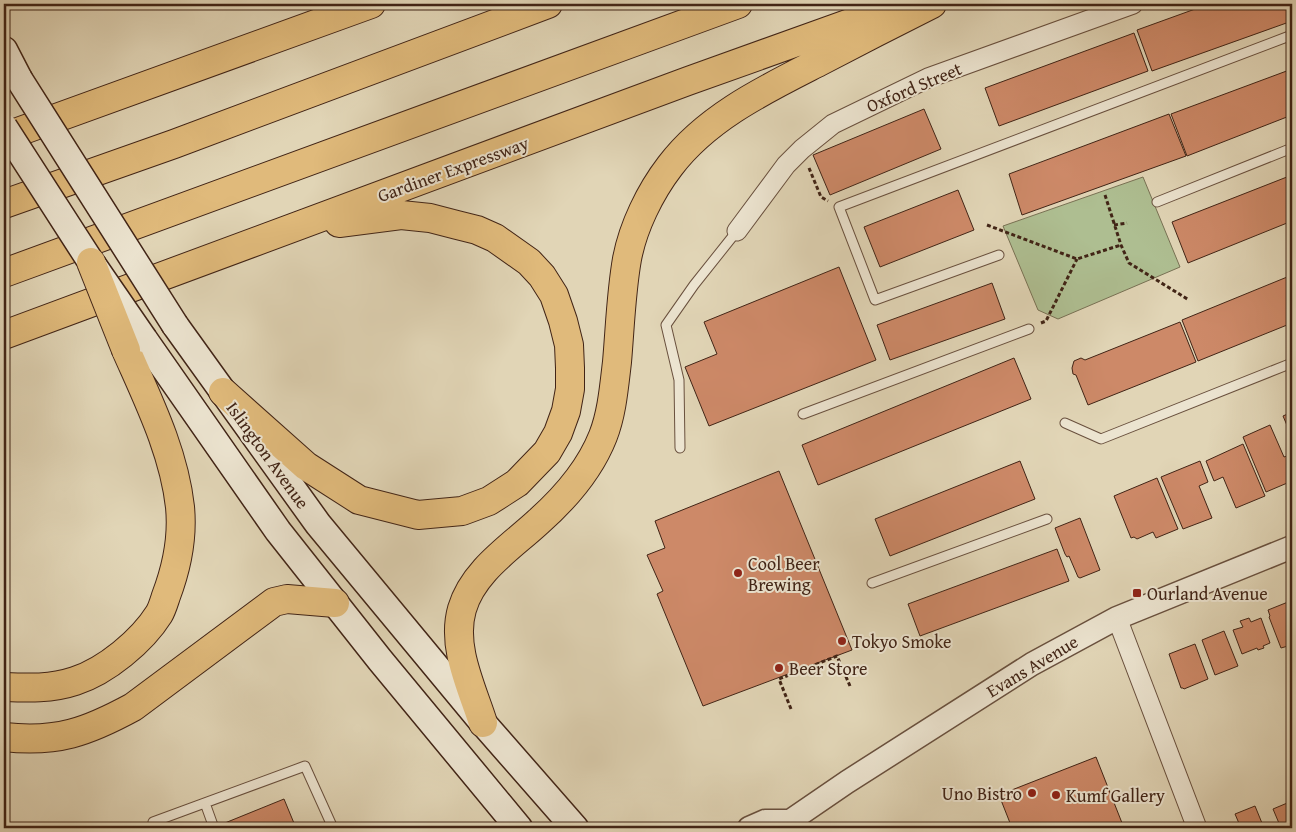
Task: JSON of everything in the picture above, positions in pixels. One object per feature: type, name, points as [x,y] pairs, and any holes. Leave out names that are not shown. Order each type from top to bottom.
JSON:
[{"type":"highway","points":[[4,137],[371,4]]},
{"type":"highway","points":[[4,204],[174,144],[548,4]]},
{"type":"highway","points":[[4,273],[738,4]]},
{"type":"highway","name":"Gardiner Expressway","points":[[4,335],[286,232],[688,81],[903,4]]},
{"type":"highway","points":[[483,723],[460,653],[458,635],[462,606],[487,567],[540,520],[568,491],[588,463],[603,436],[613,400],[627,258],[638,222],[655,189],[670,165],[720,118],[758,93],[932,4]]},
{"type":"highway","points":[[223,392],[306,466],[359,500],[418,515],[462,511],[489,501],[517,482],[547,452],[558,433],[566,411],[570,389],[569,345],[554,295],[542,276],[529,262],[495,238],[477,230],[430,218],[401,215],[286,232]]},
{"type":"highway","points":[[4,687],[43,688],[76,681],[107,666],[135,643],[160,613],[180,547],[180,507],[172,464],[151,408],[135,345],[90,262]]},
{"type":"highway","points":[[4,352],[78,308]]},
{"type":"highway","points":[[4,736],[22,739],[50,738],[76,733],[108,721],[134,708],[274,602],[287,599],[335,603]]},
{"type":"main road","name":"Islington Avenue","points":[[4,50],[19,79],[175,325],[318,524],[483,723],[575,828]]},
{"type":"main road","points":[[4,127],[90,262]]},
{"type":"main road","name":"Islington Avenue","points":[[135,345],[335,603],[519,828]]},
{"type":"street","name":"Oxford Street","points":[[737,231],[781,170],[802,149],[833,124],[928,78],[1133,4]]},
{"type":"street","name":"Evans Avenue","points":[[749,828],[765,820],[789,824],[847,782],[1032,664],[1117,618],[1292,547]]},
{"type":"street","points":[[1117,618],[1197,828]]},
{"type":"lane","points":[[999,255],[875,300],[839,207],[1292,35]]},
{"type":"lane","points":[[1157,202],[1292,148]]},
{"type":"lane","points":[[680,448],[679,380],[666,325],[694,285],[737,231]]},
{"type":"lane","points":[[803,414],[1029,329]]},
{"type":"lane","points":[[1065,423],[1101,439],[1292,363]]},
{"type":"lane","points":[[872,583],[1047,519]]},
{"type":"lane","points":[[153,822],[305,766],[333,828]]},
{"type":"lane","points":[[205,804],[214,828]]},
{"type":"path","points":[[802,149],[821,197],[839,207]]},
{"type":"path","points":[[1105,195],[1121,245],[1129,263],[1189,300]]},
{"type":"path","points":[[1114,225],[1127,223]]},
{"type":"path","points":[[987,225],[1077,259],[1121,245]]},
{"type":"path","points":[[1029,329],[1046,321],[1077,259]]},
{"type":"path","points":[[791,709],[779,680],[837,656],[850,686]]},
{"type":"green space","points":[[1143,177],[1180,267],[1058,319],[1038,310],[1003,226]]},
{"type":"building","points":[[1209,4],[1292,4],[1292,21],[1152,71],[1137,30]]},
{"type":"building","points":[[1134,33],[1148,71],[999,126],[985,88]]},
{"type":"building","points":[[1292,69],[1292,115],[1187,156],[1171,114]]},
{"type":"building","points":[[924,109],[941,149],[830,195],[813,155]]},
{"type":"building","points":[[1169,114],[1186,156],[1022,215],[1009,174]]},
{"type":"building","points":[[1292,175],[1292,221],[1188,263],[1172,222]]},
{"type":"building","points":[[958,190],[974,230],[880,267],[864,227]]},
{"type":"building","points":[[839,267],[876,360],[709,426],[685,367],[717,354],[704,322]]},
{"type":"building","points":[[1292,275],[1292,323],[1198,361],[1182,320]]},
{"type":"building","points":[[992,283],[1005,319],[890,360],[877,325]]},
{"type":"building","points":[[1180,322],[1196,362],[1088,405],[1076,375],[1073,374],[1074,361],[1081,358],[1085,360]]},
{"type":"building","points":[[1014,358],[1031,399],[818,485],[802,445]]},
{"type":"building","points":[[1292,412],[1292,437],[1283,416]]},
{"type":"building","points":[[1270,425],[1284,457],[1292,454],[1292,481],[1266,492],[1243,437]]},
{"type":"building","points":[[1243,444],[1265,496],[1236,508],[1223,477],[1214,481],[1206,461]]},
{"type":"building","points":[[1020,461],[1035,499],[890,556],[875,519]]},
{"type":"building","points":[[1200,461],[1208,482],[1199,486],[1212,518],[1183,529],[1161,477]]},
{"type":"building","name":"Cool Beer Brewing","points":[[779,471],[852,650],[703,706],[657,594],[663,591],[647,555],[665,548],[655,521]]},
{"type":"building","points":[[1157,478],[1178,529],[1156,538],[1153,532],[1137,539],[1131,538],[1114,496]]},
{"type":"building","points":[[1080,518],[1100,570],[1080,578],[1069,556],[1067,557],[1065,554],[1055,528]]},
{"type":"building","points":[[1057,549],[1069,581],[920,636],[908,604]]},
{"type":"building","points":[[1288,602],[1292,608],[1292,658],[1288,646],[1281,648],[1268,610]]},
{"type":"building","points":[[1249,618],[1251,622],[1261,618],[1270,643],[1263,646],[1264,648],[1258,650],[1257,648],[1242,654],[1233,630],[1243,627],[1240,621]]},
{"type":"building","points":[[1224,631],[1238,666],[1215,675],[1202,640]]},
{"type":"building","points":[[1195,644],[1208,679],[1184,689],[1181,688],[1169,654]]},
{"type":"building","points":[[1096,757],[1124,828],[1012,828],[999,795]]},
{"type":"building","points":[[284,799],[296,828],[215,828],[215,827]]},
{"type":"building","points":[[1292,801],[1292,828],[1281,828],[1273,809]]},
{"type":"building","points":[[1255,806],[1264,828],[1241,828],[1235,814]]},
{"type":"place","name":"Cool Beer Brewing","points":[[738,573]]},
{"type":"place","name":"Ourland Avenue","points":[[1137,593]]},
{"type":"place","name":"Tokyo Smoke","points":[[842,641]]},
{"type":"place","name":"Beer Store","points":[[779,668]]},
{"type":"place","name":"Uno Bistro","points":[[1032,793]]},
{"type":"place","name":"Kumf Gallery","points":[[1056,795]]}]
